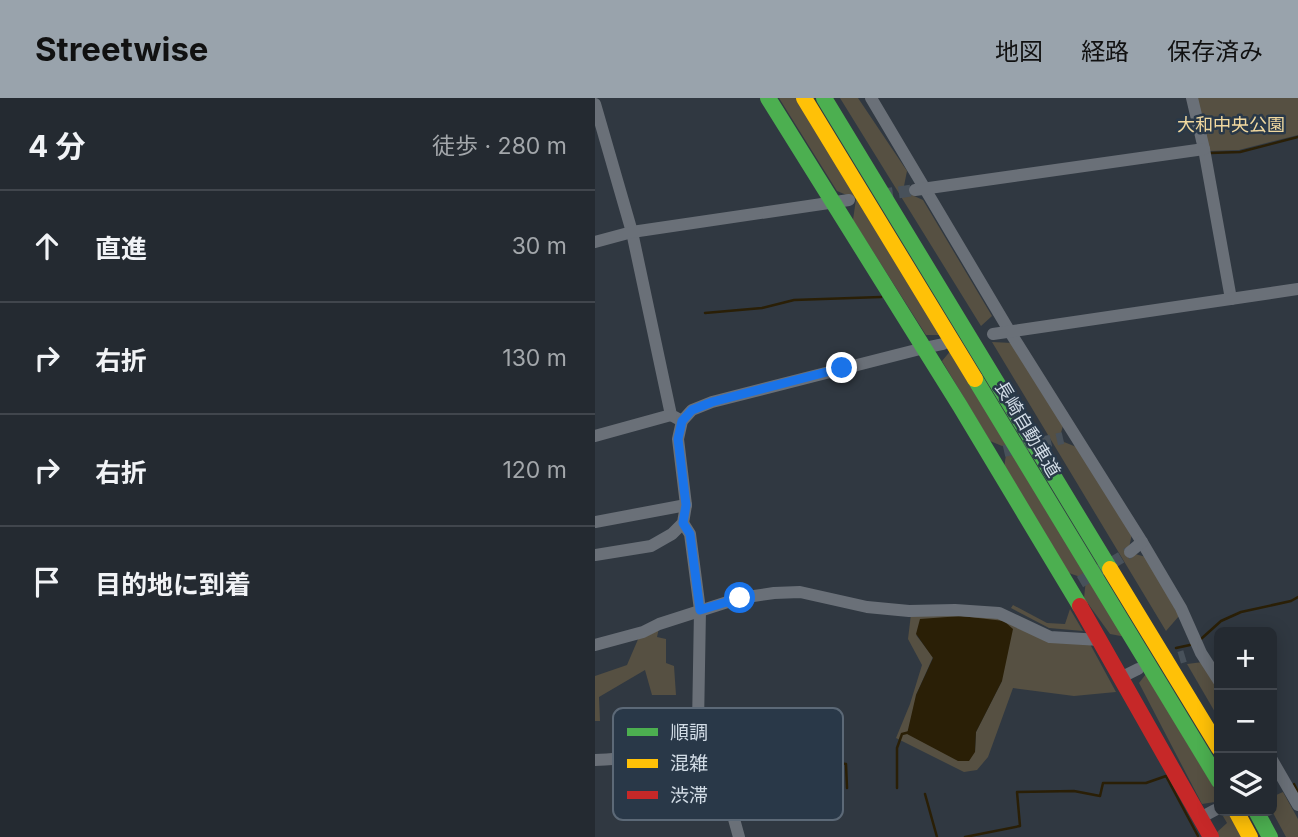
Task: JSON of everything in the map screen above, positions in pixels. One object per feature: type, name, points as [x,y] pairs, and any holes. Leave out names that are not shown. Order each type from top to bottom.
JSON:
[{"type":"main road","points":[[768,98],[841,201],[924,348],[997,454],[1076,587],[1100,640],[1211,837]]},
{"type":"main road","name":"長崎自動車道","points":[[804,98],[1214,773]]},
{"type":"main road","name":"長崎自動車道","points":[[824,98],[1214,740]]},
{"type":"main road","points":[[1239,816],[1250,837]]},
{"type":"main road","points":[[1259,816],[1270,837]]},
{"type":"street","points":[[871,98],[921,189],[1010,332],[1069,438],[1142,542],[1181,608],[1201,653],[1214,673]]},
{"type":"street","points":[[1192,98],[1231,299]]},
{"type":"street","points":[[595,104],[599,129],[632,232],[676,418],[686,505],[683,523],[672,534],[651,546],[595,555]]},
{"type":"street","points":[[921,189],[1204,149]]},
{"type":"street","points":[[595,242],[632,232],[841,201]]},
{"type":"street","points":[[993,334],[1298,289]]},
{"type":"street","points":[[595,436],[676,418],[712,402],[943,344]]},
{"type":"street","points":[[595,522],[686,505]]},
{"type":"street","points":[[683,523],[690,534],[699,605],[698,708]]},
{"type":"street","points":[[1130,552],[1142,542]]},
{"type":"street","points":[[595,645],[643,632],[699,605],[774,593],[800,592],[867,607],[999,613],[1050,637],[1100,640]]},
{"type":"street","points":[[1185,656],[1201,653]]},
{"type":"street","points":[[1122,677],[1138,669]]},
{"type":"street","points":[[595,760],[613,759]]},
{"type":"street","points":[[1277,777],[1298,805]]},
{"type":"street","points":[[1200,818],[1214,811]]},
{"type":"street","points":[[734,820],[739,837]]},
{"type":"green space","points":[[779,98],[796,98],[941,335],[926,335],[853,220],[856,199],[837,191]]},
{"type":"green space","points":[[840,98],[858,98],[907,171],[903,191],[923,200],[992,316],[981,326]]},
{"type":"green space","name":"大和中央公園","points":[[1196,98],[1298,98],[1298,135],[1239,150],[1209,151]]},
{"type":"green space","points":[[992,342],[1012,343],[1064,422],[1059,440],[1079,448],[1132,534],[1128,552],[1146,557],[1179,616],[1166,631]]},
{"type":"green space","points":[[952,349],[1126,637],[1110,634],[1084,598],[1086,579],[1066,572],[1004,468],[1007,448],[990,441],[942,361]]},
{"type":"green space","points":[[1013,605],[1047,623],[1065,624],[1070,609],[1083,631],[1049,628],[1011,608]]},
{"type":"green space","points":[[911,614],[1008,618],[1090,644],[1116,692],[1074,696],[1013,688],[988,757],[977,770],[964,772],[896,738],[922,665],[908,639]],"holes":[[[916,635],[1002,681],[976,732],[975,752],[916,695],[933,657]]]},
{"type":"green space","points":[[659,628],[657,637],[666,639],[666,663],[674,666],[676,695],[652,695],[645,670],[599,697],[600,721],[595,721],[595,676],[627,665],[639,637]]},
{"type":"green space","points":[[1203,662],[1214,681],[1214,710],[1187,664]]},
{"type":"green space","points":[[1146,674],[1214,788],[1214,802],[1202,804],[1139,683]]},
{"type":"green space","points":[[1283,792],[1298,819],[1298,837],[1286,837],[1275,816],[1277,816],[1277,795]]},
{"type":"green space","points":[[1223,816],[1231,816],[1243,837],[1219,837],[1216,833],[1227,823]]},
{"type":"shaded area","points":[[961,616],[1004,621],[1013,629],[1002,681],[976,732],[975,752],[969,761],[958,761],[907,734],[916,695],[933,658],[916,634],[920,619]]},
{"type":"waterway","points":[[1210,153],[1240,152],[1298,137]]},
{"type":"waterway","points":[[705,313],[762,308],[794,300],[881,297]]},
{"type":"waterway","points":[[1201,639],[1221,621],[1241,612],[1298,597]]},
{"type":"waterway","points":[[1176,648],[1190,645]]},
{"type":"waterway","points":[[897,788],[897,748],[902,734],[910,732]]},
{"type":"waterway","points":[[843,764],[846,764],[847,788]]},
{"type":"waterway","points":[[965,837],[1020,826],[1017,792],[1074,791],[1100,796],[1103,783],[1146,783],[1166,776],[1198,836]]},
{"type":"waterway","points":[[1294,784],[1298,792]]},
{"type":"waterway","points":[[925,794],[937,837]]},
{"type":"tunnel","points":[[881,195],[915,190]]},
{"type":"tunnel","points":[[1004,451],[1063,438]]},
{"type":"tunnel","points":[[1080,582],[1130,552]]},
{"type":"tunnel","points":[[1162,663],[1185,656]]},
{"type":"traffic: fast","points":[[768,98],[960,406],[1080,606]]},
{"type":"traffic: fast","points":[[824,98],[1110,569]]},
{"type":"traffic: fast","points":[[975,379],[1214,773]]},
{"type":"traffic: fast","points":[[1259,816],[1270,837]]},
{"type":"traffic: slow","points":[[804,98],[975,379]]},
{"type":"traffic: slow","points":[[1110,569],[1214,740]]},
{"type":"traffic: slow","points":[[1239,816],[1250,837]]},
{"type":"traffic: jam","points":[[1080,606],[1211,837]]},
{"type":"route","points":[[740,598],[700,610],[690,534],[683,523],[686,505],[678,439],[682,421],[692,410],[712,402],[842,368]]}]
